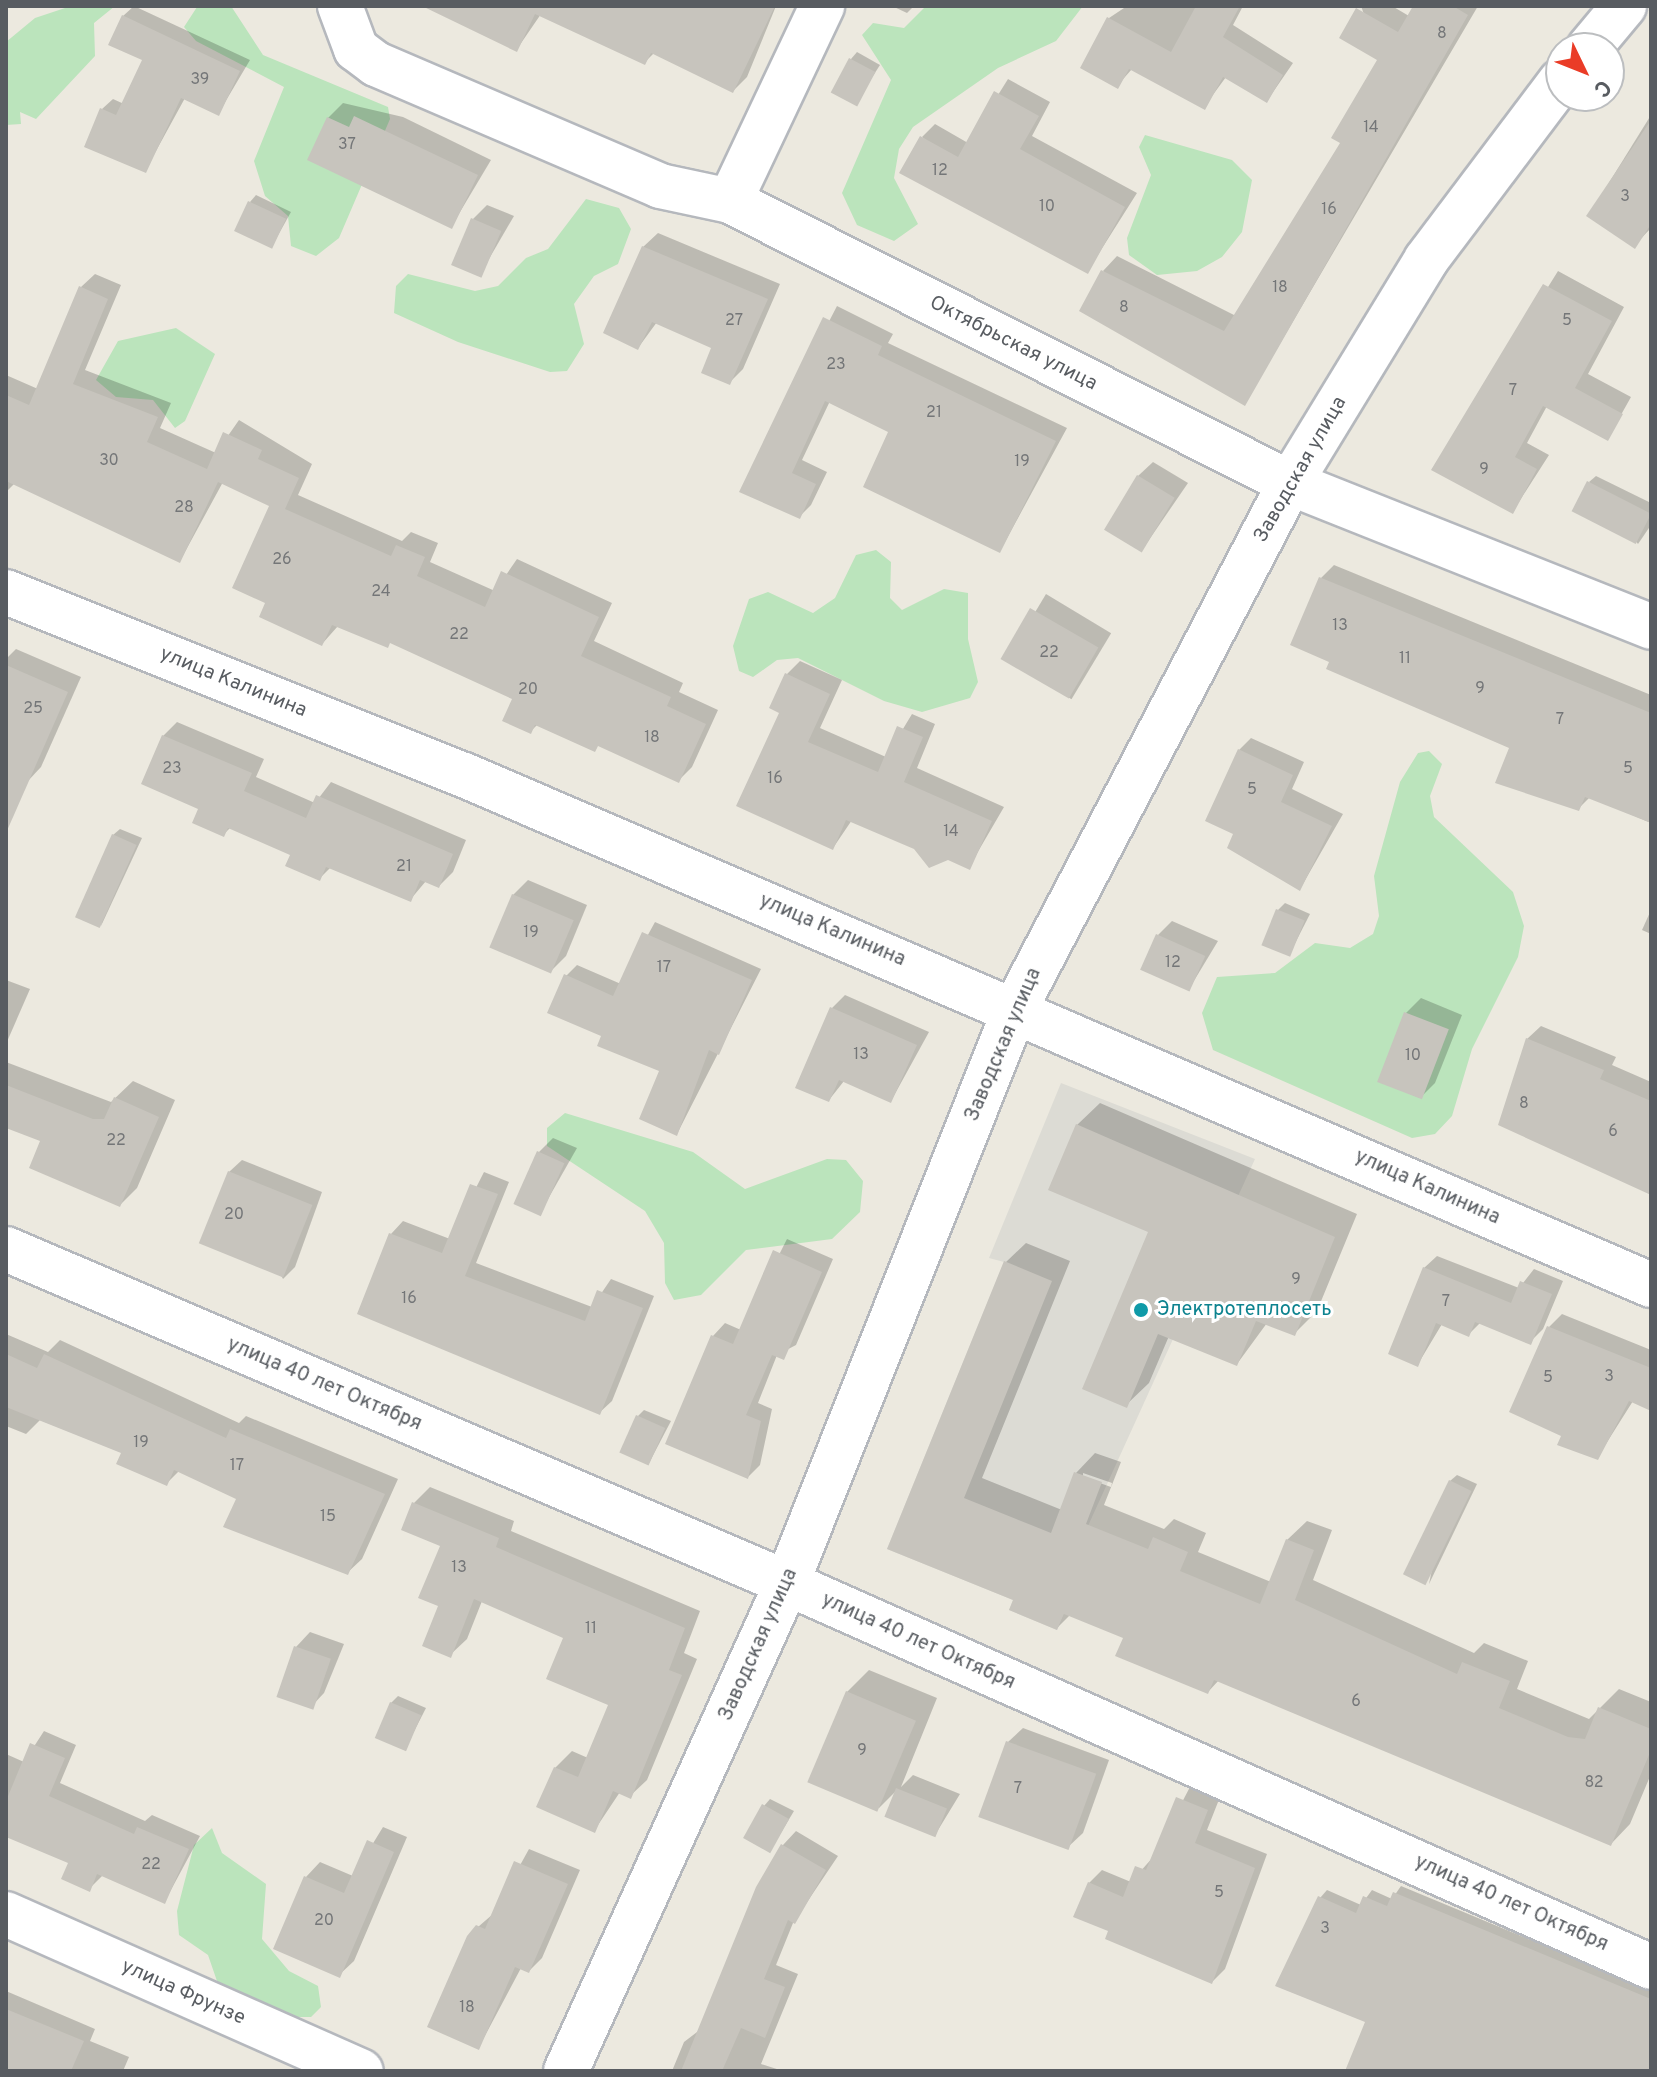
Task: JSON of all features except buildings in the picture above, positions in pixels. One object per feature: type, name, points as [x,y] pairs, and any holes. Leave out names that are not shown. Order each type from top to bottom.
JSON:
[{"type":"street","name":"Октябрьская улица","points":[[340,6],[356,49],[376,64],[660,186],[730,201],[1290,483],[1651,627]]},
{"type":"street","points":[[730,201],[822,6]]},
{"type":"street","points":[[1602,32],[1624,6]]},
{"type":"street","name":"Заводская улица","points":[[566,2071],[787,1583],[1015,1009],[1290,483],[1426,260],[1545,102]]},
{"type":"street","name":"улица Калинина","points":[[6,592],[1015,1009],[1651,1285]]},
{"type":"street","name":"улица 40 лет Октября","points":[[6,1249],[787,1583],[1651,1967]]},
{"type":"street","name":"улица Фрунзе","points":[[6,1914],[361,2071]]},
{"type":"shaded area","points":[[1061,1083],[1255,1159],[1062,1583],[1071,1598],[1057,1630],[1009,1610],[1013,1600],[887,1549],[1004,1262],[989,1258]]},
{"type":"green space","points":[[71,6],[115,6],[94,23],[95,56],[36,119],[20,112],[21,124],[6,125],[6,42],[35,18]]},
{"type":"green space","points":[[231,6],[263,55],[388,107],[390,119],[339,238],[316,256],[291,246],[288,216],[265,196],[254,161],[284,87],[196,41],[184,27],[197,7]]},
{"type":"green space","points":[[926,6],[1083,6],[1056,41],[998,68],[913,127],[899,149],[894,178],[918,224],[894,241],[857,225],[842,193],[891,80],[862,35],[873,23],[904,28]]},
{"type":"green space","points":[[1145,135],[1232,160],[1252,180],[1242,232],[1222,257],[1197,271],[1157,275],[1129,255],[1127,238],[1151,175],[1139,147]]},
{"type":"green space","points":[[586,199],[619,208],[631,229],[618,264],[594,276],[574,304],[584,344],[567,371],[550,372],[458,342],[394,313],[396,286],[408,274],[475,291],[498,286],[526,258],[548,249]]},
{"type":"green space","points":[[176,328],[215,354],[185,421],[175,428],[153,400],[116,397],[96,380],[118,341]]},
{"type":"green space","points":[[876,550],[891,562],[890,598],[902,610],[944,589],[968,593],[968,639],[978,682],[970,698],[922,712],[884,701],[798,658],[777,660],[753,677],[739,671],[733,646],[749,599],[768,592],[813,613],[835,598],[856,555]]},
{"type":"green space","points":[[1429,751],[1442,764],[1430,796],[1434,817],[1513,892],[1524,926],[1518,957],[1472,1049],[1452,1116],[1435,1134],[1412,1138],[1213,1050],[1202,1013],[1217,977],[1275,973],[1315,943],[1350,948],[1373,934],[1379,916],[1374,876],[1400,782],[1418,753]]},
{"type":"green space","points":[[565,1113],[693,1152],[745,1189],[827,1159],[846,1160],[863,1181],[860,1212],[832,1239],[746,1250],[701,1295],[674,1300],[665,1283],[664,1243],[645,1211],[547,1146],[547,1128]]},
{"type":"green space","points":[[212,1828],[222,1853],[266,1884],[262,1939],[289,1971],[318,1986],[321,2007],[311,2017],[292,2017],[218,1984],[208,1955],[179,1935],[177,1911],[194,1845]]},
{"type":"place","name":"Электротеплосеть","points":[[1141,1310]]}]
